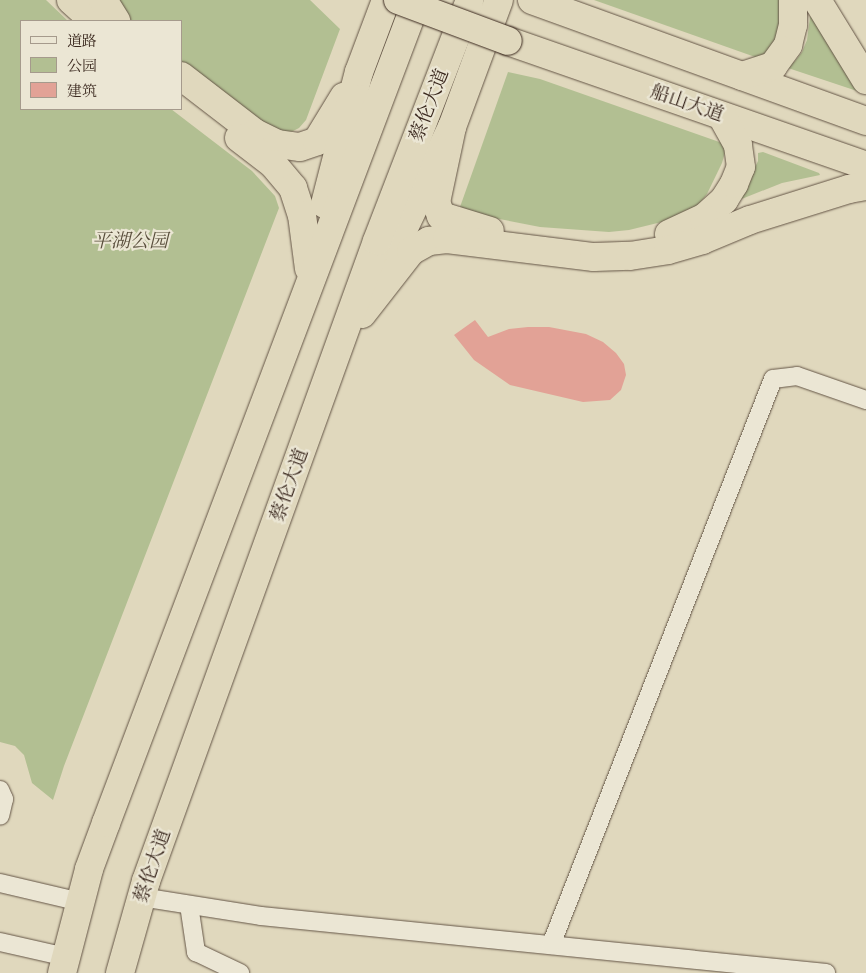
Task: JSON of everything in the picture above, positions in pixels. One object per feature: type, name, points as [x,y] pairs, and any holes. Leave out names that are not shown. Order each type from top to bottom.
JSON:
[{"type":"highway","points":[[72,0],[93,20]]},
{"type":"highway","points":[[103,0],[115,20]]},
{"type":"highway","points":[[294,330],[359,72],[386,0]]},
{"type":"highway","name":"船山大道","points":[[398,0],[508,41],[866,166]]},
{"type":"highway","points":[[64,965],[81,902],[106,823],[294,330],[417,0]]},
{"type":"highway","name":"蔡伦大道","points":[[120,973],[141,897],[377,241],[470,0]]},
{"type":"highway","points":[[318,406],[452,126],[499,0]]},
{"type":"highway","points":[[532,0],[866,121]]},
{"type":"highway","points":[[742,76],[773,66],[788,46],[793,25],[793,0]]},
{"type":"highway","points":[[817,0],[866,80]]},
{"type":"highway","points":[[182,77],[255,134],[278,144],[300,147],[317,141],[359,72]]},
{"type":"highway","points":[[182,93],[273,164],[293,188],[302,216],[309,269]]},
{"type":"highway","points":[[452,126],[436,202],[441,216],[494,232],[590,244],[637,241],[678,232],[704,218],[724,200],[734,184],[741,167],[738,145],[722,116]]},
{"type":"highway","points":[[362,314],[411,251],[429,241],[447,238],[594,257],[630,256],[668,250],[702,240],[750,220],[848,189],[866,186]]},
{"type":"street","points":[[551,945],[773,379],[797,376],[866,400]]},
{"type":"street","points":[[0,790],[4,799],[0,816]]},
{"type":"street","points":[[0,883],[81,902]]},
{"type":"street","points":[[141,897],[261,916],[826,973]]},
{"type":"street","points":[[189,905],[196,952],[240,973]]},
{"type":"street","points":[[0,942],[64,965]]},
{"type":"green space","name":"平湖公园","points":[[0,0],[46,0],[67,20],[20,20],[20,110],[172,110],[252,171],[275,196],[279,208],[64,766],[53,800],[32,783],[24,755],[15,746],[0,742]]},
{"type":"green space","points":[[114,0],[310,0],[340,29],[306,120],[299,128],[291,132],[282,132],[269,127],[182,65],[182,20],[128,20]]},
{"type":"green space","points":[[594,0],[779,0],[780,31],[768,52],[758,58]]},
{"type":"green space","points":[[810,17],[814,17],[865,92],[863,93],[785,67],[795,61],[802,52],[807,40]]},
{"type":"green space","points":[[508,72],[540,79],[725,144],[726,149],[722,163],[707,194],[696,208],[682,217],[629,230],[609,232],[540,227],[489,217],[460,207]]},
{"type":"green space","points":[[763,152],[820,175],[782,183],[739,200],[758,161],[758,153]]},
{"type":"building","points":[[475,320],[488,337],[509,329],[549,327],[586,334],[603,342],[616,353],[624,364],[626,375],[621,390],[610,400],[583,402],[510,385],[474,360],[454,335]]}]
